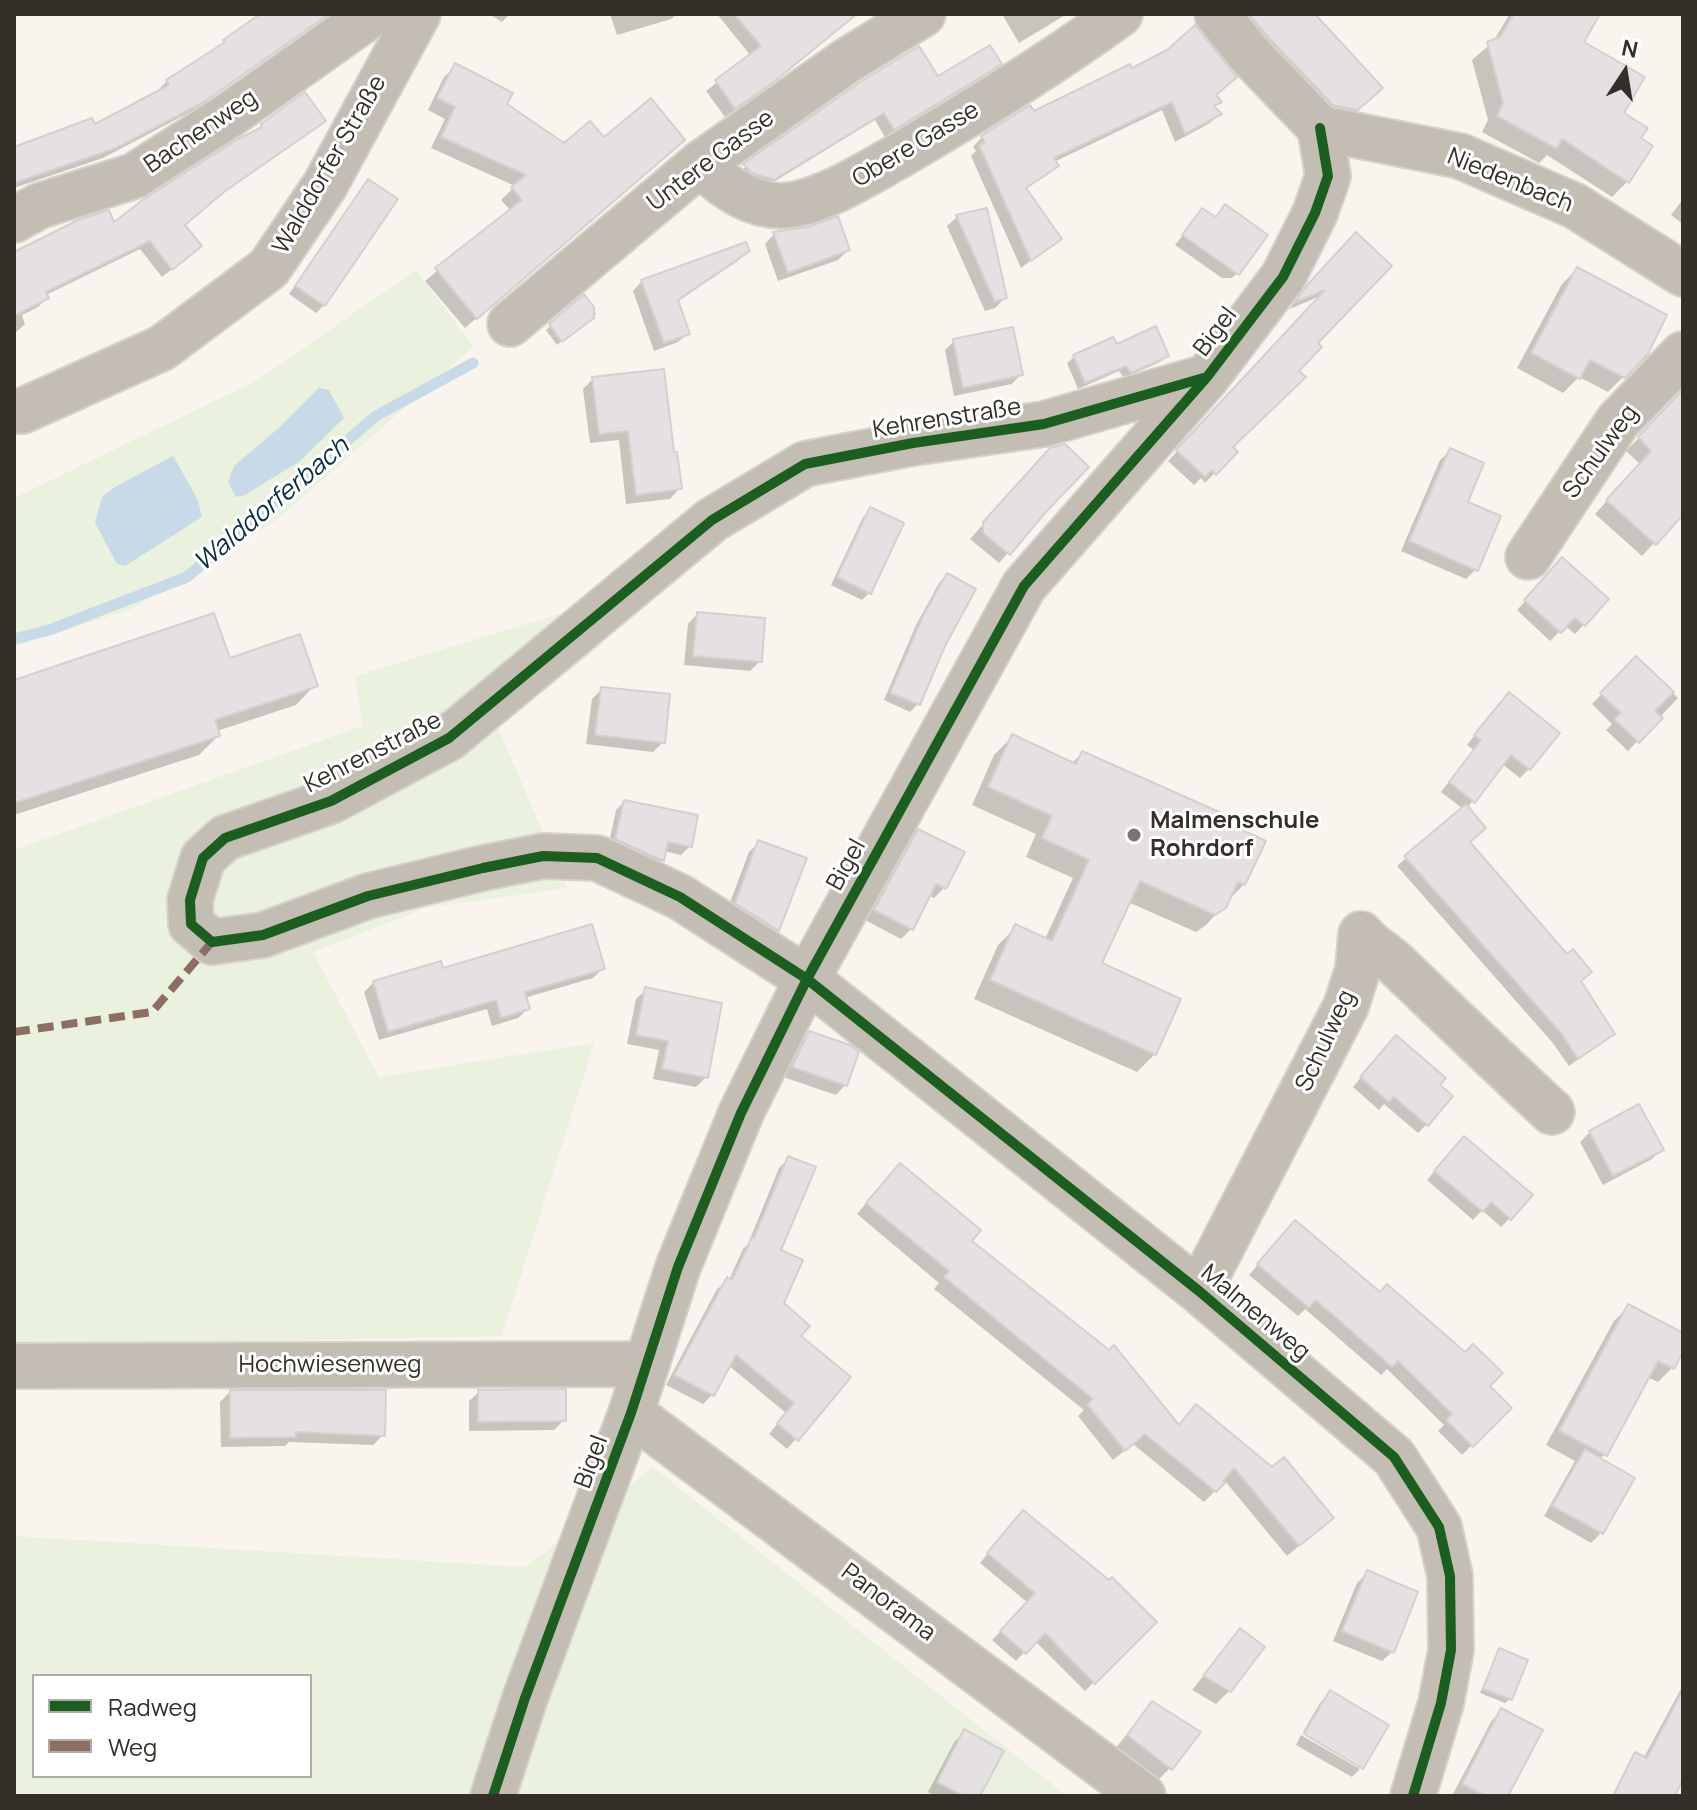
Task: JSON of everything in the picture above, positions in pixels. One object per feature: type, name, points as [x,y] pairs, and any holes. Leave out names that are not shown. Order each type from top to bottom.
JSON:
[{"type":"street","name":"Bachenweg","points":[[22,206],[134,176],[231,114],[372,14]]},
{"type":"street","name":"Walddorfer Straße","points":[[14,411],[22,411],[162,348],[269,268],[325,185],[418,14]]},
{"type":"street","name":"Untere Gasse","points":[[510,324],[700,164],[848,60],[923,14]]},
{"type":"street","name":"Obere Gasse","points":[[700,164],[718,181],[751,201],[790,206],[845,187],[948,128],[1120,14]]},
{"type":"street","points":[[1217,14],[1250,55],[1320,128]]},
{"type":"street","name":"Niedenbach","points":[[1320,128],[1460,156],[1575,206],[1683,274]]},
{"type":"street","name":"Bigel","points":[[493,1796],[525,1698],[631,1413],[678,1267],[741,1113],[807,979],[1024,586],[1207,377],[1283,277],[1315,213],[1328,176],[1320,128]]},
{"type":"street","name":"Schulweg","points":[[1528,557],[1618,421],[1683,354]]},
{"type":"street","name":"Kehrenstraße","points":[[807,979],[680,897],[597,858],[543,856],[483,868],[368,896],[263,935],[212,942],[191,924],[190,900],[203,858],[225,838],[331,801],[449,738],[712,520],[805,464],[913,443],[1044,424],[1207,377]]},
{"type":"street","name":"Schulweg","points":[[1199,1291],[1346,1006],[1358,969],[1361,934],[1372,948],[1395,963],[1552,1112]]},
{"type":"street","name":"Malmenweg","points":[[807,979],[1199,1291],[1394,1457],[1439,1527],[1450,1576],[1451,1650],[1441,1703],[1413,1796]]},
{"type":"street","name":"Hochwiesenweg","points":[[14,1366],[645,1364]]},
{"type":"street","name":"Panorama","points":[[631,1413],[1143,1796]]},
{"type":"green space","points":[[416,270],[474,347],[278,519],[132,609],[14,647],[14,498],[256,381]]},
{"type":"green space","points":[[579,608],[603,644],[498,728],[567,888],[426,908],[313,952],[379,1077],[594,1043],[502,1336],[14,1347],[14,850],[362,726],[355,676]]},
{"type":"green space","points":[[653,1467],[1067,1796],[14,1796],[14,1536],[525,1567]]},
{"type":"water","points":[[319,388],[329,390],[344,418],[300,461],[245,495],[236,497],[228,482],[234,466]]},
{"type":"water","points":[[173,456],[198,500],[202,517],[125,566],[117,564],[95,523],[102,497]]},
{"type":"building","points":[[260,14],[329,14],[204,102],[116,148],[14,183],[14,147],[92,118],[95,124],[169,85],[166,80],[225,42],[223,40]]},
{"type":"building","points":[[734,14],[857,14],[735,109],[715,80],[761,46]]},
{"type":"building","points":[[1249,14],[1315,14],[1383,88],[1358,110],[1333,105]]},
{"type":"building","points":[[1514,14],[1600,14],[1584,42],[1645,77],[1624,113],[1648,128],[1641,138],[1653,146],[1629,183],[1562,139],[1557,149],[1497,116],[1503,103],[1487,42],[1500,37]]},
{"type":"building","points":[[1195,25],[1237,77],[1216,95],[1222,102],[1214,106],[1222,114],[1185,134],[1172,102],[1054,158],[1059,166],[1026,188],[1062,239],[1031,261],[979,145],[985,142],[981,136],[1030,105],[1034,111],[1130,64],[1132,68],[1167,50]]},
{"type":"building","points":[[990,45],[1002,64],[894,130],[884,113],[774,180],[752,173],[743,164],[862,81],[919,46],[938,76]]},
{"type":"building","points":[[455,63],[513,93],[507,104],[564,143],[590,121],[604,137],[651,98],[685,140],[477,319],[435,268],[522,200],[511,187],[526,175],[441,137],[455,107],[437,98]]},
{"type":"building","points":[[305,92],[326,121],[224,192],[185,225],[202,246],[172,270],[150,241],[46,292],[49,298],[14,316],[14,252],[78,220],[109,210],[114,222],[144,199],[262,127],[261,124]]},
{"type":"building","points":[[368,179],[398,199],[325,306],[295,286]]},
{"type":"building","points":[[1225,204],[1268,235],[1239,275],[1182,235],[1202,208],[1216,217]]},
{"type":"building","points":[[987,208],[1007,298],[995,302],[956,215]]},
{"type":"building","points":[[838,216],[850,250],[788,273],[773,232],[808,227]]},
{"type":"building","points":[[1356,232],[1392,266],[1318,343],[1322,347],[1299,371],[1306,377],[1233,447],[1238,452],[1216,475],[1212,470],[1205,477],[1176,450],[1325,290],[1295,302]]},
{"type":"building","points":[[746,242],[750,251],[678,300],[690,334],[664,343],[641,280]]},
{"type":"building","points":[[1577,267],[1667,315],[1648,354],[1625,378],[1590,360],[1580,379],[1531,353]]},
{"type":"building","points":[[584,294],[594,307],[594,318],[562,342],[549,324]]},
{"type":"building","points":[[1156,326],[1169,356],[1131,373],[1126,366],[1085,383],[1073,355],[1113,337],[1117,344]]},
{"type":"building","points":[[1013,327],[1023,375],[963,388],[953,339]]},
{"type":"building","points":[[664,369],[674,452],[677,452],[682,489],[636,495],[628,431],[599,434],[592,377]]},
{"type":"building","points":[[1683,390],[1683,515],[1656,545],[1606,500],[1651,451],[1638,437]]},
{"type":"building","points":[[1065,444],[1089,467],[1010,555],[983,533],[983,522],[1050,448]]},
{"type":"building","points":[[1450,448],[1484,463],[1468,502],[1501,516],[1478,571],[1409,541]]},
{"type":"building","points":[[870,507],[904,523],[871,594],[837,577]]},
{"type":"building","points":[[1562,557],[1609,599],[1585,626],[1575,618],[1561,633],[1524,600]]},
{"type":"building","points":[[947,573],[976,589],[945,646],[920,705],[890,693],[923,616]]},
{"type":"building","points":[[697,612],[765,618],[762,662],[693,656]]},
{"type":"building","points":[[214,613],[230,658],[300,634],[318,686],[215,720],[220,736],[14,803],[14,680]]},
{"type":"building","points":[[1636,656],[1674,692],[1655,711],[1663,718],[1639,743],[1614,719],[1621,713],[1600,693]]},
{"type":"building","points":[[601,687],[670,694],[665,743],[595,735]]},
{"type":"building","points":[[1509,692],[1560,733],[1530,770],[1511,755],[1475,803],[1449,782],[1481,740],[1474,735]]},
{"type":"building","points":[[1012,734],[1076,764],[1082,751],[1226,815],[1223,821],[1266,841],[1245,885],[1238,882],[1226,908],[1215,915],[1140,881],[1102,963],[1181,999],[1156,1055],[990,980],[1015,924],[1052,941],[1089,860],[1042,838],[1052,816],[988,787]]},
{"type":"building","points":[[624,800],[698,815],[692,847],[668,842],[664,861],[615,839]]},
{"type":"building","points":[[1466,804],[1486,828],[1470,842],[1567,954],[1573,949],[1592,972],[1581,981],[1615,1034],[1578,1059],[1561,1033],[1404,856]]},
{"type":"building","points":[[918,829],[965,852],[946,889],[936,884],[913,930],[874,910]]},
{"type":"building","points":[[758,840],[807,858],[779,931],[735,903]]},
{"type":"building","points":[[592,924],[605,969],[525,992],[530,1009],[501,1018],[496,1000],[388,1032],[373,981],[441,961],[443,968]]},
{"type":"building","points":[[645,987],[722,1003],[708,1078],[662,1069],[668,1041],[636,1035]]},
{"type":"building","points":[[809,1031],[850,1045],[859,1052],[847,1086],[792,1067]]},
{"type":"building","points":[[1396,1035],[1446,1078],[1440,1085],[1453,1096],[1428,1126],[1394,1097],[1389,1102],[1360,1077]]},
{"type":"building","points":[[1639,1104],[1664,1150],[1613,1176],[1589,1131]]},
{"type":"building","points":[[1464,1136],[1533,1195],[1511,1220],[1491,1202],[1483,1212],[1434,1171]]},
{"type":"building","points":[[788,1156],[816,1167],[781,1250],[803,1260],[784,1303],[810,1326],[801,1336],[851,1377],[798,1441],[777,1423],[794,1403],[736,1355],[714,1396],[674,1375],[727,1277],[732,1280],[754,1238]]},
{"type":"building","points":[[900,1163],[981,1230],[972,1241],[1109,1350],[1114,1345],[1179,1425],[1196,1404],[1272,1467],[1284,1457],[1334,1518],[1299,1546],[1234,1468],[1216,1492],[1145,1434],[1125,1451],[1087,1404],[1093,1399],[944,1277],[949,1271],[866,1203]]},
{"type":"building","points":[[1295,1220],[1380,1292],[1387,1284],[1465,1352],[1473,1344],[1503,1373],[1490,1386],[1512,1408],[1473,1447],[1446,1420],[1452,1414],[1398,1361],[1392,1367],[1316,1300],[1309,1308],[1257,1264]]},
{"type":"building","points":[[1628,1304],[1683,1333],[1683,1352],[1674,1369],[1658,1361],[1607,1456],[1559,1431]]},
{"type":"building","points":[[566,1389],[566,1421],[478,1422],[478,1390]]},
{"type":"building","points":[[230,1390],[386,1390],[385,1436],[296,1432],[296,1437],[230,1438]]},
{"type":"building","points":[[1585,1449],[1635,1478],[1603,1534],[1552,1506]]},
{"type":"building","points":[[1023,1510],[1109,1580],[1112,1577],[1157,1622],[1095,1684],[1045,1633],[1026,1654],[1000,1631],[1035,1593],[987,1553]]},
{"type":"building","points":[[1367,1570],[1418,1592],[1394,1653],[1342,1631]]},
{"type":"building","points":[[1240,1628],[1265,1647],[1231,1692],[1203,1676]]},
{"type":"building","points":[[1499,1648],[1528,1660],[1512,1700],[1483,1689]]},
{"type":"building","points":[[1330,1690],[1389,1725],[1363,1769],[1304,1734]]},
{"type":"building","points":[[1683,1690],[1683,1779],[1675,1796],[1613,1796],[1635,1752],[1647,1758]]},
{"type":"building","points":[[1152,1701],[1201,1732],[1172,1770],[1127,1735]]},
{"type":"building","points":[[1501,1708],[1543,1730],[1508,1796],[1486,1796],[1462,1784]]},
{"type":"building","points":[[964,1729],[1004,1751],[980,1796],[964,1796],[937,1782]]},
{"type":"waterway","name":"Walddorferbach","points":[[14,639],[49,630],[187,577],[376,416],[473,363]]},
{"type":"marked path","points":[[14,1032],[152,1012],[212,942]]},
{"type":"cycle path","points":[[493,1796],[525,1698],[631,1413],[678,1267],[741,1113],[807,979],[1024,586],[1207,377],[1283,277],[1315,213],[1328,176],[1320,128]]},
{"type":"cycle path","points":[[1207,377],[1044,424],[913,443],[805,464],[712,520],[449,738],[331,801],[225,838],[203,858],[190,900],[191,924],[212,942],[263,935],[368,896],[483,868],[543,856],[597,858],[680,897],[807,979],[1199,1291],[1394,1457],[1439,1527],[1450,1576],[1451,1650],[1441,1703],[1413,1796]]},
{"type":"place","name":"Malmenschule Rohrdorf","points":[[1134,835]]}]
